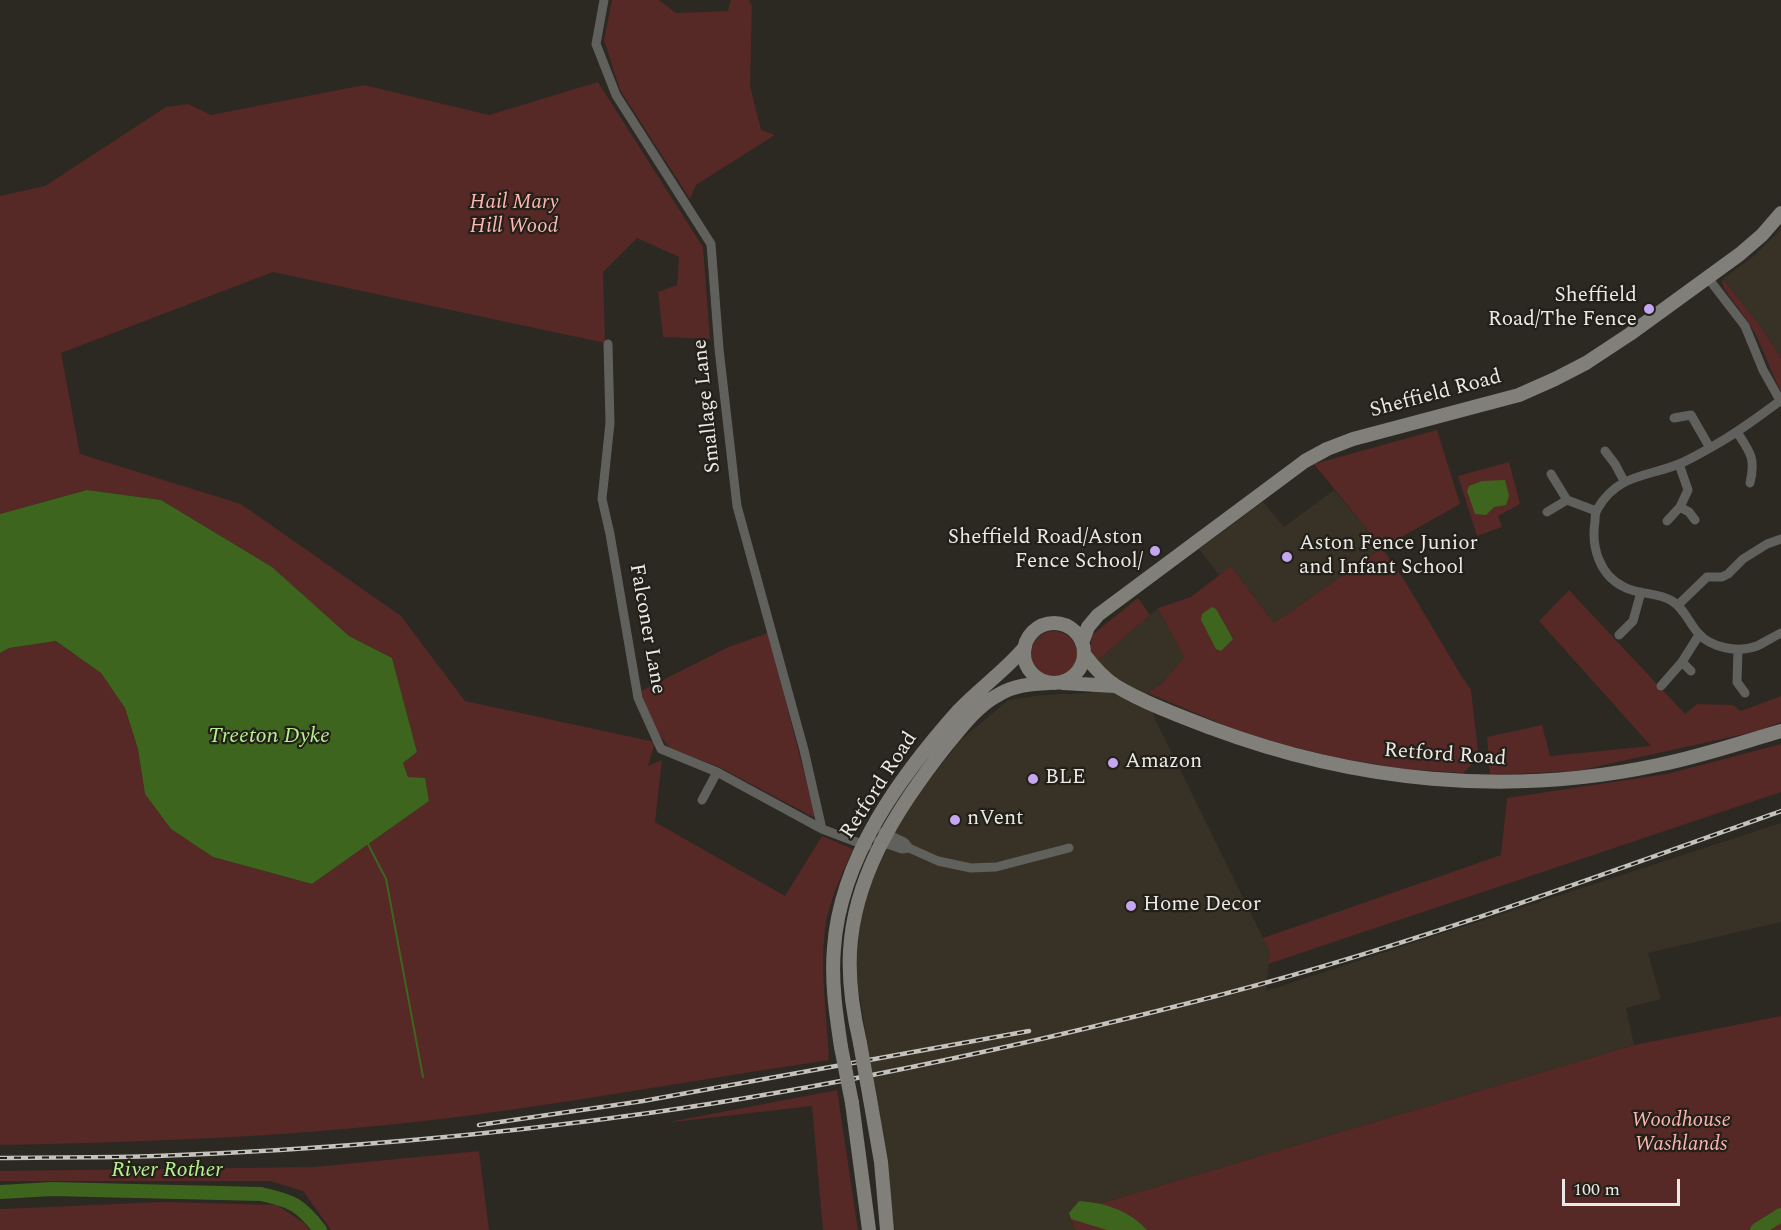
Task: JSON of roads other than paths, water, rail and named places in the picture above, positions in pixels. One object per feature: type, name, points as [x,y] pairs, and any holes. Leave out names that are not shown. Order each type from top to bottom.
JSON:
[{"type":"main road","name":"Sheffield Road","points":[[1083,648],[1088,627],[1098,615],[1305,460],[1353,439],[1519,394],[1555,380],[1630,334],[1708,278],[1762,235],[1781,213]]},
{"type":"main road","name":"Sheffield Road","points":[[1063,625],[1098,615]]},
{"type":"main road","points":[[1054,623],[1063,625],[1078,635],[1083,648],[1080,669],[1075,675],[1055,683],[1042,681],[1030,671],[1026,663],[1025,647],[1032,633],[1039,628],[1054,623]]},
{"type":"main road","name":"Retford Road","points":[[869,1230],[852,1103],[834,1000],[835,937],[842,901],[876,841],[911,770],[961,709],[1025,647]]},
{"type":"main road","name":"Retford Road","points":[[1083,648],[1094,668],[1116,686],[1184,718],[1239,739],[1295,756],[1391,775],[1484,783],[1571,779],[1659,765],[1781,731]]},
{"type":"main road","name":"Retford Road","points":[[887,1230],[881,1162],[851,990],[851,940],[862,889],[876,841],[957,732],[995,696],[1012,688],[1055,683],[1116,686]]},
{"type":"street","name":"Smallage Lane","points":[[604,0],[596,44],[616,95],[711,244],[719,349],[737,506],[804,750],[822,829]]},
{"type":"street","points":[[1708,278],[1744,326],[1780,402],[1710,448],[1679,464],[1624,481],[1607,494],[1596,511],[1594,548],[1606,571],[1619,584],[1632,591],[1665,597],[1678,605],[1699,635],[1716,645],[1737,650],[1756,646],[1781,633]]},
{"type":"street","name":"Falconer Lane","points":[[608,344],[610,423],[602,499],[638,698],[663,751],[717,772],[822,829],[876,841],[904,842],[909,848],[938,861],[971,868],[996,867],[1069,848]]},
{"type":"street","points":[[1691,415],[1696,405]]},
{"type":"street","points":[[1691,415],[1710,448]]},
{"type":"street","points":[[1674,418],[1691,415]]},
{"type":"street","points":[[1737,432],[1750,451],[1754,466],[1750,483]]},
{"type":"street","points":[[1605,452],[1624,481]]},
{"type":"street","points":[[1667,521],[1680,507],[1688,490],[1679,464]]},
{"type":"street","points":[[1754,466],[1764,471]]},
{"type":"street","points":[[1551,474],[1567,501],[1596,511]]},
{"type":"street","points":[[1547,512],[1567,501]]},
{"type":"street","points":[[1680,507],[1689,512],[1695,520]]},
{"type":"street","points":[[1678,605],[1707,577],[1722,577],[1728,574],[1743,559],[1767,544],[1781,539]]},
{"type":"street","points":[[1619,635],[1633,621],[1641,592]]},
{"type":"street","points":[[1661,686],[1682,662],[1699,635]]},
{"type":"street","points":[[1737,650],[1737,682],[1745,693]]},
{"type":"street","points":[[1682,662],[1691,671]]},
{"type":"street","points":[[702,800],[717,772]]},
{"type":"water","points":[[1505,480],[1509,496],[1506,505],[1494,507],[1486,515],[1475,514],[1467,491],[1469,486],[1482,481]]},
{"type":"water","name":"Treeton Dyke","points":[[87,490],[161,500],[272,567],[349,636],[392,658],[417,752],[403,763],[408,777],[425,778],[429,801],[312,884],[213,857],[171,829],[145,794],[138,749],[125,708],[101,673],[56,641],[9,648],[0,653],[0,514]]},
{"type":"water","points":[[1212,607],[1216,609],[1233,639],[1221,651],[1216,649],[1201,620],[1202,614]]},
{"type":"water","points":[[1079,1201],[1116,1209],[1132,1217],[1147,1230],[1107,1230],[1071,1219],[1069,1213]]},
{"type":"waterway","points":[[368,844],[386,879],[423,1077]]},
{"type":"waterway","name":"River Rother","points":[[0,1192],[52,1189],[261,1194],[295,1205],[307,1214],[320,1230]]},
{"type":"waterway","name":"River Rother","points":[[1757,1230],[1781,1215]]},
{"type":"railway","points":[[0,1158],[136,1157],[403,1141],[526,1129],[649,1113],[856,1078],[1061,1034],[1197,1001],[1345,960],[1491,913],[1781,811]]},
{"type":"railway","points":[[479,1125],[643,1101],[1029,1031]]},
{"type":"place","name":"Sheffield Road/The Fence","points":[[1649,309]]},
{"type":"place","name":"Sheffield Road/Aston Fence School/","points":[[1155,551]]},
{"type":"place","name":"Aston Fence Junior and Infant School","points":[[1287,557]]},
{"type":"place","name":"Amazon","points":[[1113,763]]},
{"type":"place","name":"BLE","points":[[1033,779]]},
{"type":"place","name":"nVent","points":[[955,820]]},
{"type":"place","name":"Home Decor","points":[[1131,906]]},
{"type":"park label","name":"Hail Mary Hill Wood","points":[[514,216]]},
{"type":"park label","name":"Woodhouse Washlands","points":[[1681,1134]]}]
